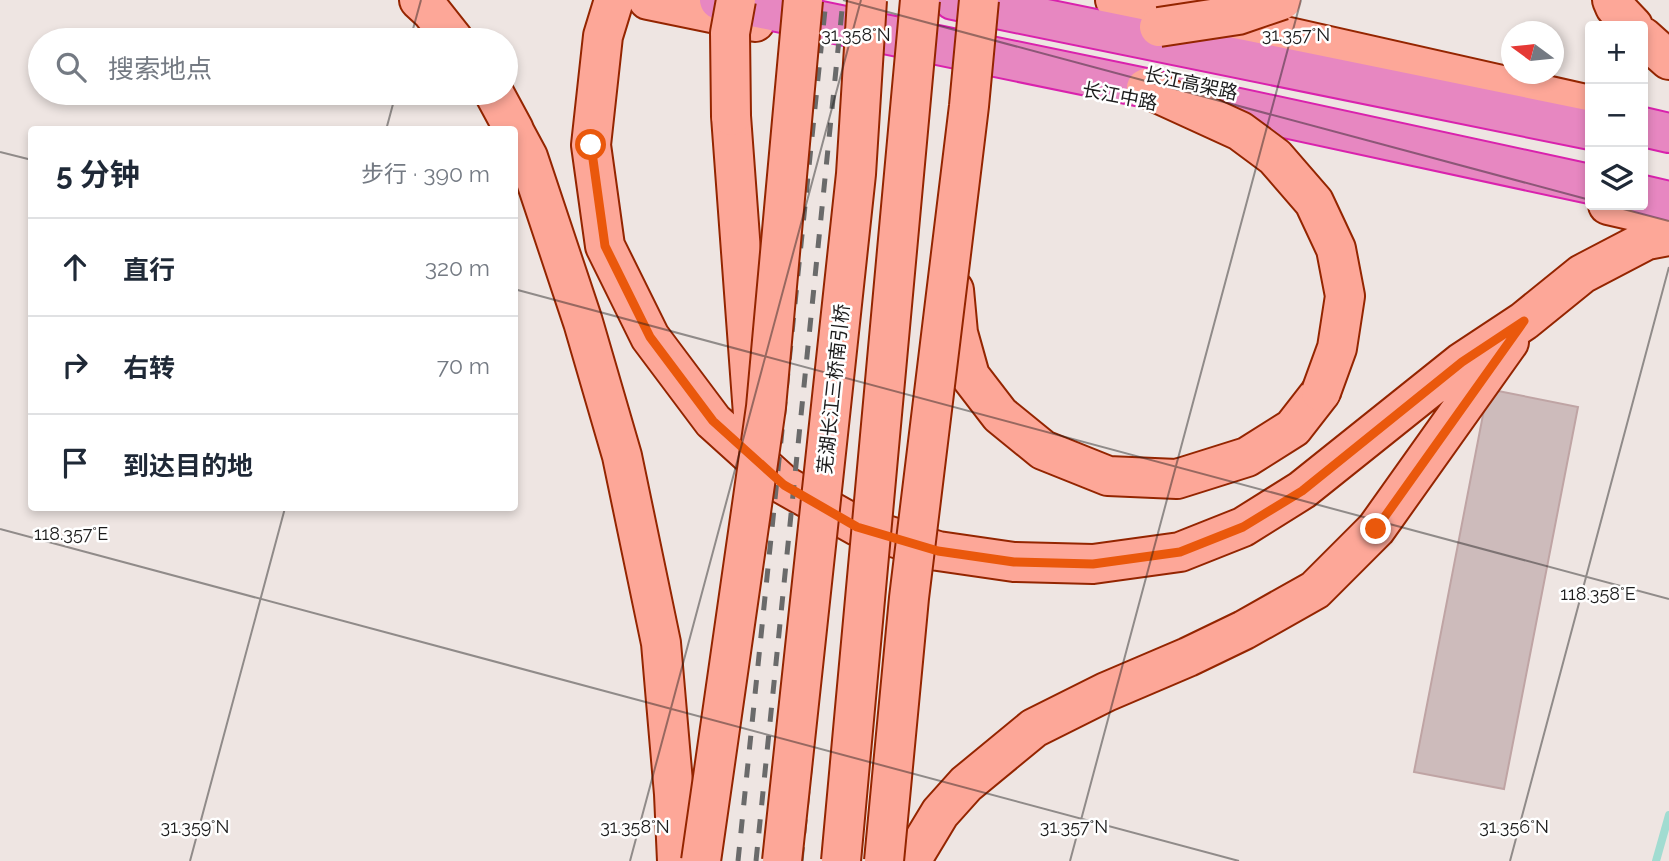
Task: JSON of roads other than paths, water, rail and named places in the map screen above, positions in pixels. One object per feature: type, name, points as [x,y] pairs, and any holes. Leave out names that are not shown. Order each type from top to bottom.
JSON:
[{"type":"highway","points":[[719,0],[1146,88],[1585,183]]},
{"type":"highway","name":"长江高架路","points":[[791,0],[1585,165]]},
{"type":"highway","name":"长江高架路","points":[[953,0],[1585,129]]},
{"type":"highway","points":[[1031,0],[1585,115]]},
{"type":"highway","points":[[1648,128],[1669,133]]},
{"type":"highway","points":[[1648,142],[1669,146]]},
{"type":"highway","points":[[1648,178],[1669,182]]},
{"type":"highway","points":[[1648,196],[1669,201]]},
{"type":"main road","points":[[419,0],[445,28]]},
{"type":"main road","points":[[614,0],[603,36],[591,145],[605,246],[650,337],[713,421],[784,485],[857,527],[938,551],[1014,562],[1093,564],[1180,552],[1243,527],[1302,491],[1462,362],[1524,321],[1582,274],[1647,240],[1669,236]]},
{"type":"main road","name":"长江中路","points":[[648,0],[1231,118],[1585,200]]},
{"type":"main road","points":[[736,0],[730,33],[731,116],[753,395],[753,497]]},
{"type":"main road","points":[[701,861],[766,407],[803,0]]},
{"type":"main road","name":"芜湖长江三桥南引桥","points":[[782,861],[856,174],[867,0]]},
{"type":"main road","points":[[841,861],[920,0]]},
{"type":"main road","points":[[884,861],[909,598],[955,225],[979,0]]},
{"type":"main road","points":[[1115,0],[1585,104]]},
{"type":"main road","points":[[1159,27],[1238,15],[1282,0]]},
{"type":"main road","points":[[1612,0],[1628,21]]},
{"type":"main road","points":[[1648,41],[1669,60]]},
{"type":"main road","points":[[955,225],[954,289],[958,333],[970,376],[1000,415],[1043,450],[1108,476],[1177,479],[1247,457],[1293,428],[1321,391],[1337,348],[1345,296],[1336,250],[1314,202],[1275,156],[1240,131],[1146,88]]},
{"type":"main road","points":[[501,105],[512,126]]},
{"type":"main road","points":[[1648,118],[1669,123]]},
{"type":"main road","points":[[518,138],[528,157],[583,322],[622,456],[661,643],[677,861]]},
{"type":"main road","points":[[1630,210],[1669,219]]},
{"type":"main road","points":[[911,861],[940,813],[972,778],[1034,728],[1222,640],[1315,590],[1376,529],[1524,321]]},
{"type":"waterway","points":[[1656,861],[1669,815]]},
{"type":"railway","points":[[738,861],[826,0]]},
{"type":"railway","points":[[756,861],[843,0]]},
{"type":"railway","points":[[801,861],[861,255],[881,0]]}]
